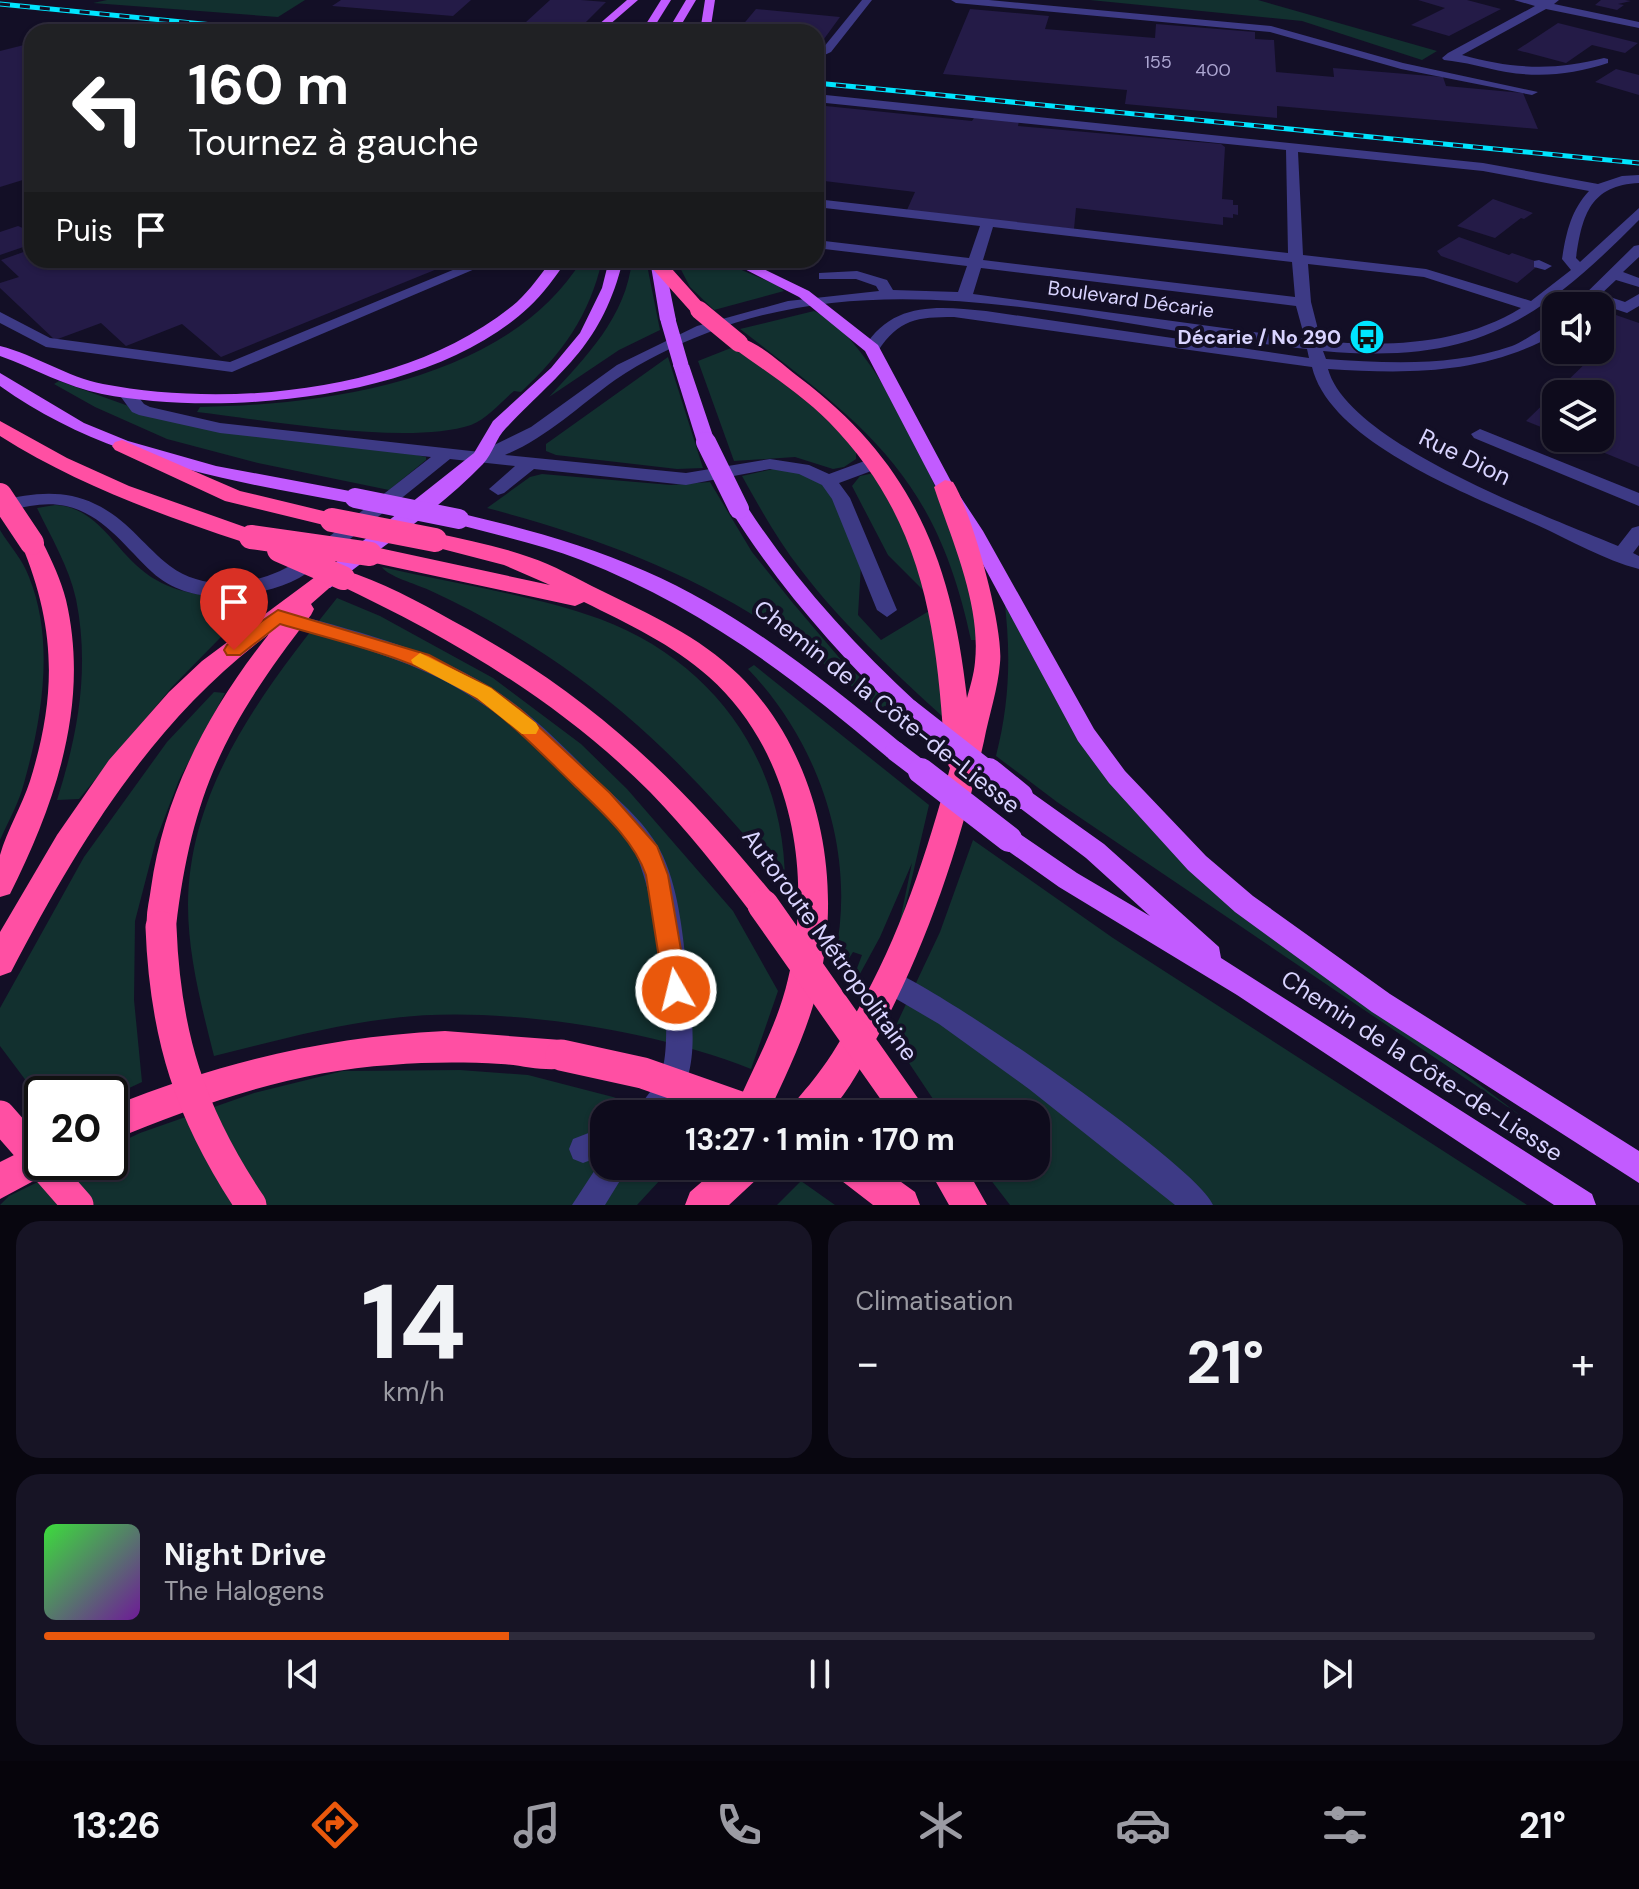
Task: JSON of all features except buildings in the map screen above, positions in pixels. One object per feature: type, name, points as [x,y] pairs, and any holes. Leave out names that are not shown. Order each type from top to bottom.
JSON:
[{"type":"highway","points":[[662,268],[699,310],[834,417],[876,463],[911,517],[937,585],[953,662],[961,790]]},
{"type":"highway","points":[[0,427],[40,452],[116,490],[251,537],[370,554],[613,606]]},
{"type":"highway","points":[[122,446],[233,496],[435,540],[525,564],[673,637],[732,684],[750,705],[779,750],[800,801],[812,864],[813,901],[805,975],[782,1048],[757,1100]]},
{"type":"highway","points":[[815,1100],[848,1055],[890,982],[933,884],[961,790],[988,662],[988,646],[979,588],[945,487]]},
{"type":"highway","points":[[0,495],[32,543],[54,600],[61,639],[62,679],[58,718],[45,776],[26,831],[0,885]]},
{"type":"highway","name":"Autoroute Métropolitaine","points":[[251,537],[456,630],[539,683],[610,738],[661,786],[763,905],[900,1100]]},
{"type":"highway","points":[[0,962],[67,842],[123,762],[212,667],[285,619],[323,583]]},
{"type":"highway","points":[[251,1205],[208,1137],[182,1077],[165,999],[161,927],[175,837],[196,774],[229,707],[285,619]]},
{"type":"highway","points":[[128,1117],[205,1087],[316,1058],[388,1048],[442,1045],[499,1047],[561,1055],[656,1076],[722,1100]]},
{"type":"highway","points":[[0,1116],[78,1205]]},
{"type":"highway","points":[[0,1181],[24,1168]]},
{"type":"highway","points":[[702,1205],[715,1180]]},
{"type":"highway","points":[[702,1205],[730,1180]]},
{"type":"highway","points":[[869,1180],[902,1205]]},
{"type":"highway","points":[[954,1180],[969,1205]]},
{"type":"main road","points":[[604,24],[633,0]]},
{"type":"main road","points":[[651,24],[666,0]]},
{"type":"main road","points":[[677,24],[691,0]]},
{"type":"main road","points":[[706,24],[710,0]]},
{"type":"main road","points":[[0,351],[88,386],[126,393],[195,400],[269,398],[321,390],[393,372],[453,349],[500,323],[538,291],[554,268]]},
{"type":"main road","points":[[323,583],[480,458],[496,428],[558,373],[590,332],[610,291],[614,268]]},
{"type":"main road","points":[[658,268],[668,320],[705,439],[739,509],[781,572],[816,615],[909,709],[1095,851],[1246,987]]},
{"type":"main road","points":[[753,268],[814,301],[872,348],[945,487],[974,531],[1086,735],[1117,777],[1197,863],[1244,904],[1370,995],[1639,1168]]},
{"type":"main road","name":"Chemin de la Côte-de-Liesse","points":[[0,378],[45,409],[122,446],[459,519],[577,550],[640,575],[699,604],[773,652],[895,751],[1009,839],[1068,880],[1246,987],[1581,1205]]},
{"type":"street","points":[[824,52],[867,0]]},
{"type":"street","points":[[956,0],[1054,4],[1271,29],[1401,66],[1532,92]]},
{"type":"street","points":[[1519,0],[1550,3],[1639,25]]},
{"type":"street","points":[[1437,64],[1550,3]]},
{"type":"street","points":[[1452,55],[1543,74],[1577,71],[1604,61]]},
{"type":"street","points":[[824,99],[1502,169],[1604,184],[1639,179]]},
{"type":"street","name":"Rue Dion","points":[[1292,147],[1294,251],[1298,259],[1303,302],[1323,381],[1339,402],[1362,424],[1405,455],[1443,476],[1630,559]]},
{"type":"street","points":[[1579,270],[1569,259],[1572,234],[1604,184]]},
{"type":"street","points":[[824,191],[903,200],[898,212]]},
{"type":"street","points":[[824,204],[1435,275],[1534,307]]},
{"type":"street","name":"Boulevard Décarie","points":[[480,458],[523,440],[621,369],[670,342],[740,317],[814,301],[888,294],[964,297],[1315,345],[1380,347],[1449,341],[1489,330],[1534,307],[1579,270],[1639,212]]},
{"type":"street","points":[[964,297],[988,223]]},
{"type":"street","points":[[1027,247],[1033,226]]},
{"type":"street","points":[[824,245],[1303,302]]},
{"type":"street","points":[[1601,292],[1625,278],[1639,249]]},
{"type":"street","points":[[0,317],[46,342],[232,367],[470,268]]},
{"type":"street","points":[[824,276],[864,276],[882,283],[888,294]]},
{"type":"street","points":[[1614,306],[1627,308],[1639,299]]},
{"type":"street","name":"Boulevard Décarie","points":[[872,348],[881,332],[894,321],[917,315],[947,314],[1319,364],[1389,368],[1448,364],[1516,348],[1542,335]]},
{"type":"street","points":[[126,393],[138,408],[145,411],[220,428],[529,464],[677,479],[781,464],[803,469],[828,481],[841,498],[887,610]]},
{"type":"street","points":[[1480,434],[1639,500]]},
{"type":"street","points":[[0,507],[49,498],[79,503],[108,517],[166,573],[179,580],[204,587],[247,588],[278,580],[299,570],[447,453]]},
{"type":"street","points":[[828,481],[876,463]]},
{"type":"street","points":[[498,489],[529,464]]},
{"type":"street","points":[[1630,559],[1639,532]]},
{"type":"street","points":[[285,619],[422,660],[484,693],[543,741],[641,841],[657,875],[674,968],[681,1034],[673,1085],[661,1100]]},
{"type":"street","points":[[890,982],[928,1001],[1005,1055],[1113,1135],[1198,1205]]},
{"type":"street","points":[[587,1205],[604,1180]]},
{"type":"green space","points":[[107,0],[305,0],[278,17],[93,3]]},
{"type":"green space","points":[[1090,0],[1258,0],[1437,51],[1422,60],[1302,21]]},
{"type":"green space","points":[[576,268],[600,268],[582,316],[549,363],[521,392],[514,391],[488,415],[471,425],[444,431],[375,432],[197,412],[200,407],[304,400],[358,391],[412,377],[463,358],[510,333],[550,300]]},
{"type":"green space","points":[[630,268],[648,268],[660,330],[619,350],[549,397],[602,335],[622,300]]},
{"type":"green space","points":[[680,268],[737,268],[784,291],[714,310],[690,287]]},
{"type":"green space","points":[[814,311],[838,327],[862,354],[909,430],[960,551],[971,588],[978,640],[971,640],[956,583],[938,535],[916,495],[890,459],[824,395],[740,329]]},
{"type":"green space","points":[[736,346],[817,410],[856,448],[856,459],[844,467],[833,469],[795,457],[734,461],[698,361]]},
{"type":"green space","points":[[668,357],[703,468],[677,469],[556,455],[546,451],[546,444]]},
{"type":"green space","points":[[59,381],[159,417],[417,455],[426,457],[426,460],[389,490],[258,463],[167,439],[95,407],[54,384]]},
{"type":"green space","points":[[773,469],[803,471],[830,490],[861,565],[858,615],[881,640],[929,611],[926,593],[888,555],[852,486],[860,476],[874,473],[928,573],[943,717],[851,628],[785,548],[742,476]]},
{"type":"green space","points":[[542,474],[671,485],[710,482],[752,552],[842,661],[903,716],[901,727],[804,649],[719,595],[606,545],[487,508],[530,477]]},
{"type":"green space","points":[[55,505],[69,507],[91,519],[136,565],[164,584],[212,596],[263,594],[172,687],[79,799],[57,800],[76,726],[82,651],[73,587],[37,508]]},
{"type":"green space","points":[[0,530],[29,577],[42,627],[44,653],[36,733],[19,798],[0,840]]},
{"type":"green space","points":[[382,567],[574,610],[641,638],[677,661],[709,690],[736,722],[757,758],[772,797],[782,839],[785,884],[735,824],[681,767],[594,689],[497,625],[446,598],[396,577]]},
{"type":"green space","points":[[1004,597],[1064,709],[1111,779],[1195,874],[1235,907],[1521,1116],[1057,802],[996,756],[1008,677]]},
{"type":"green space","points":[[337,598],[380,616],[493,678],[581,744],[627,789],[733,911],[778,991],[751,1069],[667,1042],[620,1032],[571,1023],[474,1015],[428,1015],[364,1022],[214,1056],[196,982],[188,905],[192,861],[202,819],[236,740],[284,667]]},
{"type":"green space","points":[[754,665],[929,805],[885,993],[912,863],[880,937],[855,983],[853,979],[862,955],[853,952],[844,966],[835,956],[841,878],[836,839],[826,802],[813,765],[795,731],[773,698],[748,669]]},
{"type":"green space","points":[[214,692],[225,693],[179,780],[156,840],[135,921],[134,1000],[142,1082],[128,1089],[128,1076],[24,1078],[0,1046],[0,1008],[84,857],[167,742]]},
{"type":"green space","points":[[973,840],[1113,938],[1527,1205],[1010,1205],[991,1180],[1050,1180],[1050,1100],[934,1100],[891,1036],[940,932]]},
{"type":"green space","points":[[460,1070],[528,1075],[622,1100],[590,1100],[590,1180],[660,1180],[637,1205],[0,1205],[9,1196],[42,1180],[128,1180],[128,1139],[254,1093],[343,1071]]},
{"type":"green space","points":[[801,1181],[835,1205],[777,1205]]},
{"type":"railway","points":[[0,4],[204,24]]},
{"type":"railway","points":[[824,84],[1639,163]]},
{"type":"slow traffic","points":[[420,660],[484,693],[529,728]]},
{"type":"place","name":"Décarie / No 290","points":[[1367,337]]},
{"type":"route","points":[[234,650],[278,617],[422,660],[484,693],[514,715],[602,799],[649,852],[657,875],[676,990]]}]
